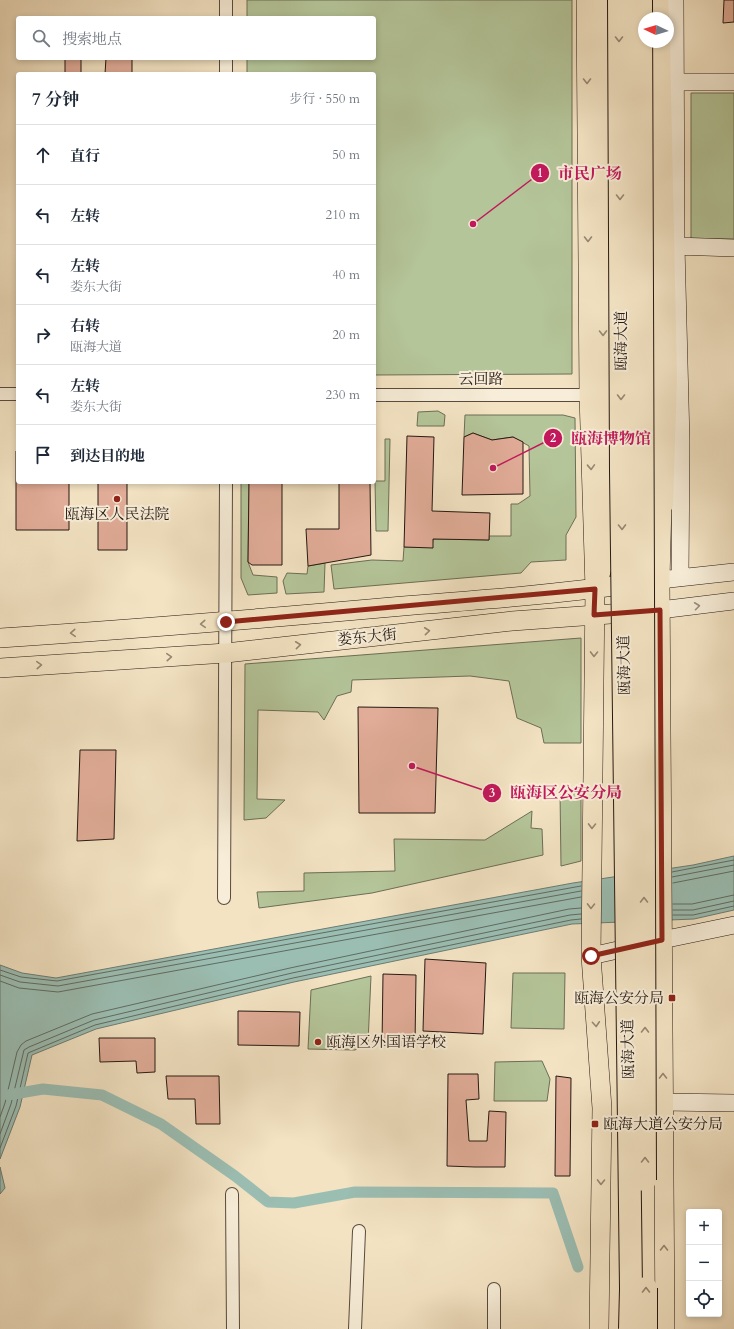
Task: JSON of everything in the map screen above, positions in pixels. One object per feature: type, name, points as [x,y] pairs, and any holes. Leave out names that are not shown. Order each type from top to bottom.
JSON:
[{"type":"highway","points":[[595,589],[606,545],[601,252],[599,0]]},
{"type":"highway","name":"瓯海大道","points":[[619,0],[621,471],[631,1289],[630,1329]]},
{"type":"highway","name":"瓯海大道","points":[[641,0],[646,1329]]},
{"type":"highway","points":[[657,0],[658,12]]},
{"type":"highway","points":[[658,48],[666,377],[662,504]]},
{"type":"main road","name":"瓯海大道","points":[[586,0],[589,395],[595,589],[591,956],[602,1108],[599,1329]]},
{"type":"main road","points":[[652,0],[652,12]]},
{"type":"main road","points":[[652,48],[654,449],[662,504],[660,610],[665,1329]]},
{"type":"main road","name":"娄东大街","points":[[0,638],[226,622],[595,589],[660,580]]},
{"type":"main road","name":"娄东大街","points":[[0,668],[226,653],[512,621],[660,610]]},
{"type":"street","points":[[226,0],[226,16]]},
{"type":"street","points":[[675,0],[676,246],[681,441],[680,578]]},
{"type":"street","points":[[226,60],[226,72]]},
{"type":"street","points":[[675,82],[734,82]]},
{"type":"street","points":[[676,246],[734,248]]},
{"type":"street","points":[[0,394],[16,394]]},
{"type":"street","name":"云回路","points":[[376,396],[589,395]]},
{"type":"street","points":[[224,898],[226,484]]},
{"type":"street","name":"娄东大街","points":[[660,580],[734,572]]},
{"type":"street","name":"娄东大街","points":[[660,610],[734,601]]},
{"type":"street","points":[[591,956],[734,926]]},
{"type":"street","points":[[663,1102],[734,1103]]},
{"type":"street","points":[[232,1194],[233,1329]]},
{"type":"street","points":[[355,1329],[358,1231]]},
{"type":"street","points":[[494,1289],[494,1329]]},
{"type":"green space","points":[[247,0],[572,0],[572,374],[376,375],[376,72],[247,72],[247,60],[376,60],[376,16],[247,16]]},
{"type":"green space","points":[[691,93],[734,93],[734,239],[691,239]]},
{"type":"green space","points":[[438,411],[445,415],[444,426],[417,426],[418,412]]},
{"type":"green space","points":[[465,415],[563,415],[575,418],[576,517],[566,535],[566,560],[531,562],[521,573],[334,589],[331,565],[372,560],[403,561],[404,547],[432,547],[433,539],[489,540],[489,536],[511,536],[511,504],[518,504],[530,496],[529,446],[513,437],[492,440],[473,433],[464,437]]},
{"type":"green space","points":[[385,439],[390,439],[388,531],[376,531],[375,484],[376,481],[385,481]]},
{"type":"green space","points":[[241,484],[249,484],[248,562],[253,575],[277,577],[277,593],[248,595],[241,578]]},
{"type":"green space","points":[[325,563],[324,592],[286,594],[283,581],[287,573],[307,574],[308,566]]},
{"type":"green space","points":[[581,638],[581,743],[544,743],[541,728],[517,718],[509,681],[470,676],[352,680],[351,692],[337,696],[324,720],[318,712],[258,710],[257,799],[285,800],[266,818],[244,820],[245,664]]},
{"type":"green space","points":[[581,790],[581,861],[561,866],[560,792]]},
{"type":"green space","points":[[532,811],[531,828],[542,829],[543,855],[372,893],[259,908],[257,892],[304,891],[304,873],[395,871],[394,839],[485,840]]},
{"type":"green space","points":[[513,973],[565,973],[564,1029],[511,1028]]},
{"type":"green space","points":[[371,976],[368,1043],[355,1050],[308,1049],[311,990]]},
{"type":"green space","points":[[542,1061],[550,1079],[547,1101],[494,1101],[495,1062]]},
{"type":"water","points":[[734,856],[734,910],[694,919],[572,924],[294,982],[96,1029],[32,1055],[20,1107],[0,1159],[0,965],[22,973],[56,978],[573,883],[693,865]]},
{"type":"water","points":[[0,1167],[5,1188],[0,1194]]},
{"type":"building","points":[[724,0],[734,0],[734,22],[723,23]]},
{"type":"building","points":[[65,60],[81,60],[81,72],[65,72]]},
{"type":"building","points":[[106,60],[132,60],[132,72],[105,72]]},
{"type":"building","points":[[473,433],[492,440],[513,437],[523,442],[523,494],[462,495],[464,437]]},
{"type":"building","points":[[407,436],[434,437],[432,511],[490,513],[489,540],[433,539],[433,548],[404,547]]},
{"type":"building","points":[[16,484],[69,484],[69,530],[16,530]]},
{"type":"building","points":[[98,484],[127,484],[127,550],[98,550]]},
{"type":"building","points":[[249,484],[282,484],[282,565],[252,565],[248,562]]},
{"type":"building","points":[[339,484],[370,484],[371,555],[308,566],[306,529],[339,529]]},
{"type":"building","points":[[358,707],[438,708],[435,813],[359,813]]},
{"type":"building","points":[[80,750],[116,750],[114,839],[77,841]]},
{"type":"building","points":[[425,959],[486,963],[483,1034],[423,1031]]},
{"type":"building","points":[[383,974],[416,975],[415,1046],[382,1045]]},
{"type":"building","points":[[238,1011],[300,1012],[299,1046],[238,1045]]},
{"type":"building","points":[[99,1038],[155,1038],[155,1072],[137,1073],[136,1061],[100,1062]]},
{"type":"building","points":[[448,1074],[478,1074],[479,1099],[466,1100],[469,1141],[487,1141],[489,1111],[506,1112],[505,1167],[447,1166]]},
{"type":"building","points":[[166,1076],[219,1076],[220,1124],[196,1124],[195,1099],[168,1099]]},
{"type":"building","points":[[556,1076],[571,1078],[570,1176],[555,1176]]},
{"type":"waterway","points":[[8,1095],[43,1089],[102,1095],[161,1124],[235,1176],[268,1202],[294,1203],[355,1192],[553,1193],[578,1267]]},
{"type":"place","name":"市民广场","points":[[473,224]]},
{"type":"place","name":"瓯海博物馆","points":[[493,468]]},
{"type":"place","name":"瓯海区人民法院","points":[[117,499]]},
{"type":"place","name":"瓯海区公安分局","points":[[412,766]]},
{"type":"place","name":"瓯海公安分局","points":[[672,998]]},
{"type":"place","name":"瓯海区外国语学校","points":[[318,1042]]},
{"type":"place","name":"瓯海大道公安分局","points":[[595,1124]]},
{"type":"route","points":[[226,622],[595,589],[594,615],[660,610],[662,940],[591,956]]}]
